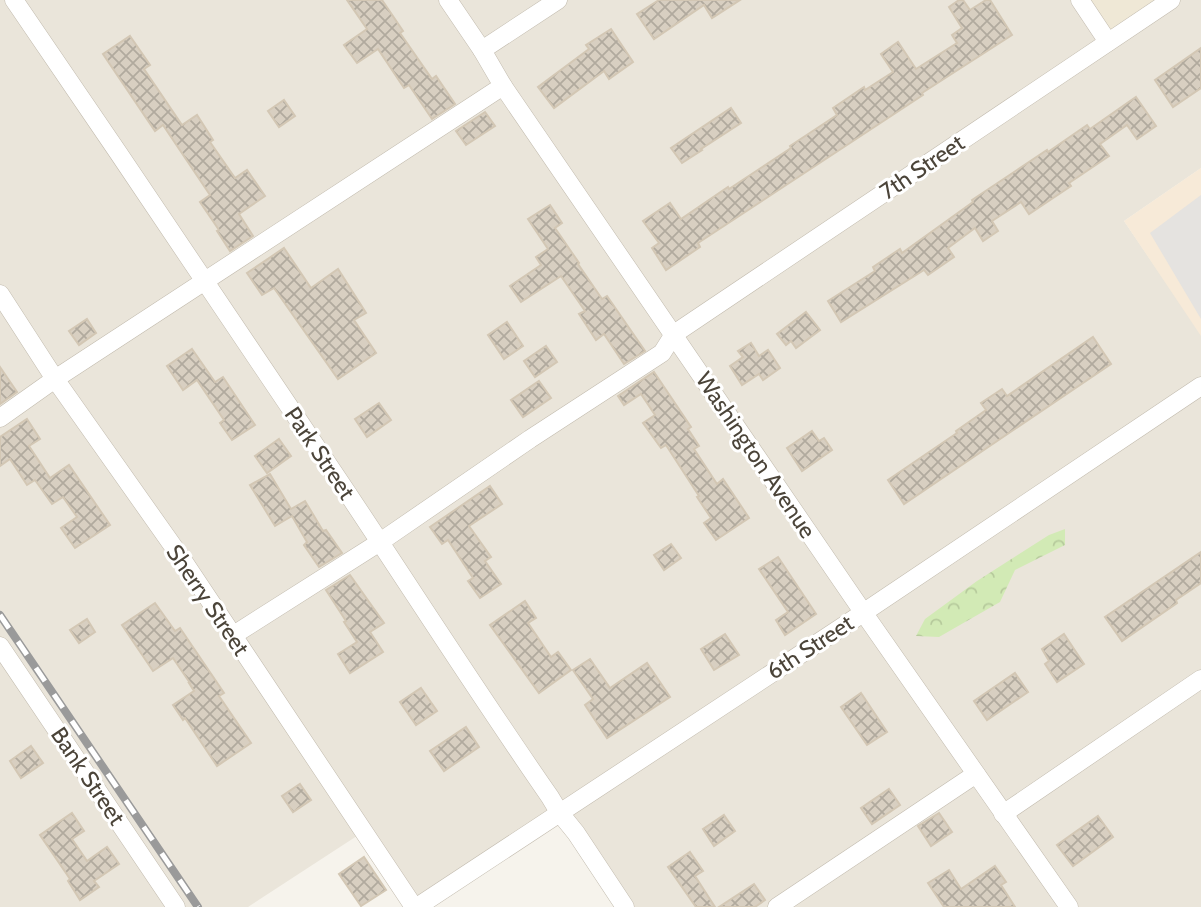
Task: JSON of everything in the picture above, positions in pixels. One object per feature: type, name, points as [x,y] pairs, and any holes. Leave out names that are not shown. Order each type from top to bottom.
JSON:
[{"type":"street","name":"Park Street","points":[[14,0],[205,280],[559,813],[576,833],[625,907]]},
{"type":"street","name":"Washington Avenue","points":[[448,0],[503,86],[863,612],[1069,907]]},
{"type":"street","points":[[482,50],[558,0]]},
{"type":"street","points":[[1080,0],[1108,42]]},
{"type":"street","name":"7th Street","points":[[232,636],[380,542],[662,353],[674,334],[1171,0]]},
{"type":"street","points":[[0,418],[55,379],[503,86]]},
{"type":"street","name":"Sherry Street","points":[[0,294],[55,379],[172,545],[416,907]]},
{"type":"street","name":"6th Street","points":[[416,907],[1201,386]]},
{"type":"street","name":"Bank Street","points":[[0,646],[176,907]]},
{"type":"street","points":[[1003,814],[1201,680]]},
{"type":"street","points":[[777,907],[976,774]]},
{"type":"shaded area","points":[[0,0],[1201,0],[1201,168],[1124,221],[1201,334],[1201,907],[625,907],[559,813],[417,907],[363,832],[248,907],[0,907]]},
{"type":"shaded area","points":[[1080,0],[1171,0],[1108,42]]},
{"type":"shaded area","points":[[1201,168],[1201,336],[1124,221]]},
{"type":"shaded area","points":[[1201,195],[1201,319],[1150,233]]},
{"type":"green space","points":[[1065,529],[1065,545],[1015,570],[1000,602],[939,637],[916,636],[925,619],[977,581],[1049,535]]},
{"type":"building","points":[[347,0],[382,0],[403,31],[400,33],[432,79],[436,76],[455,104],[432,119],[409,85],[404,88],[378,49],[357,63],[344,45],[367,29]]},
{"type":"building","points":[[659,0],[740,0],[712,18],[704,5],[654,39],[637,14]]},
{"type":"building","points":[[963,0],[970,10],[990,0],[1012,35],[698,243],[700,247],[666,270],[652,248],[659,243],[643,221],[670,203],[681,219],[791,148],[790,146],[837,115],[833,108],[893,72],[881,54],[898,42],[916,69],[957,43],[952,35],[962,28],[949,7]]},
{"type":"building","points":[[611,29],[633,62],[609,79],[604,71],[554,108],[538,87],[589,49],[586,45]]},
{"type":"building","points":[[130,36],[150,65],[144,69],[182,125],[197,115],[213,140],[210,142],[235,178],[247,170],[265,196],[239,214],[253,236],[230,251],[200,202],[210,195],[163,125],[155,131],[103,54]]},
{"type":"building","points":[[1201,48],[1201,88],[1173,107],[1155,80]]},
{"type":"building","points":[[1136,97],[1156,126],[1137,139],[1127,125],[1100,144],[1109,156],[1069,183],[1071,186],[1029,214],[1021,202],[992,221],[998,231],[983,241],[975,228],[948,248],[954,257],[928,275],[924,270],[841,322],[828,301],[875,271],[873,267],[900,249],[902,253],[973,202],[972,200],[1047,150],[1048,152],[1087,125],[1090,129]]},
{"type":"building","points":[[284,100],[295,116],[279,127],[268,111]]},
{"type":"building","points":[[731,108],[741,123],[682,163],[671,148]]},
{"type":"building","points":[[485,112],[495,126],[466,145],[456,131]]},
{"type":"building","points":[[550,205],[562,223],[555,228],[578,264],[602,299],[607,296],[645,351],[624,364],[604,334],[596,340],[579,314],[585,311],[561,276],[521,302],[510,286],[541,265],[536,257],[548,249],[528,219]]},
{"type":"building","points":[[284,248],[311,288],[338,269],[366,313],[354,320],[376,353],[338,379],[274,288],[262,295],[247,273]]},
{"type":"building","points":[[806,312],[820,330],[796,348],[791,341],[786,345],[777,334]]},
{"type":"building","points":[[87,319],[96,333],[79,345],[69,331]]},
{"type":"building","points":[[507,322],[523,346],[504,359],[488,335]]},
{"type":"building","points":[[1093,337],[1111,364],[904,504],[888,480],[986,410],[981,403],[1002,389],[1007,396]]},
{"type":"building","points":[[751,343],[759,356],[768,350],[780,368],[763,380],[759,374],[742,385],[730,366],[743,357],[738,351]]},
{"type":"building","points":[[546,346],[557,362],[535,377],[524,361]]},
{"type":"building","points":[[192,349],[215,382],[223,377],[255,425],[232,440],[220,423],[224,420],[197,380],[183,390],[167,366]]},
{"type":"building","points":[[0,367],[17,392],[0,404]]},
{"type":"building","points":[[654,372],[691,427],[688,429],[699,446],[694,449],[717,484],[723,479],[749,518],[716,540],[704,523],[711,518],[697,497],[699,496],[666,445],[661,448],[643,423],[655,415],[641,394],[624,405],[618,396]]},
{"type":"building","points":[[539,381],[551,398],[523,417],[511,400]]},
{"type":"building","points":[[379,403],[391,420],[367,437],[355,419]]},
{"type":"building","points":[[27,419],[40,439],[29,446],[50,478],[69,465],[110,525],[75,548],[61,528],[77,517],[63,497],[52,504],[35,480],[27,485],[10,459],[0,466],[0,437]]},
{"type":"building","points":[[812,431],[819,441],[824,438],[832,450],[802,471],[787,448]]},
{"type":"building","points":[[279,439],[291,456],[267,473],[255,456]]},
{"type":"building","points":[[270,474],[291,509],[305,501],[323,531],[326,530],[342,553],[319,567],[304,545],[307,542],[292,516],[275,526],[250,485]]},
{"type":"building","points":[[490,486],[502,504],[469,526],[491,557],[485,561],[501,584],[480,598],[468,581],[473,578],[448,540],[442,544],[430,527]]},
{"type":"building","points":[[671,544],[681,558],[664,570],[654,555]]},
{"type":"building","points":[[1201,552],[1201,583],[1122,641],[1105,617]]},
{"type":"building","points":[[778,557],[816,614],[785,635],[776,620],[788,612],[759,569]]},
{"type":"building","points":[[350,575],[384,623],[370,632],[383,652],[350,673],[338,654],[357,642],[326,590]]},
{"type":"building","points":[[525,601],[536,618],[528,623],[551,657],[558,652],[571,670],[539,693],[490,625]]},
{"type":"building","points":[[155,603],[175,631],[180,628],[224,693],[219,696],[251,743],[217,766],[185,718],[183,720],[173,705],[194,691],[190,683],[173,658],[153,671],[122,625]]},
{"type":"building","points":[[87,619],[95,632],[79,643],[70,630]]},
{"type":"building","points":[[725,634],[739,655],[714,670],[701,649]]},
{"type":"building","points":[[1064,634],[1084,664],[1057,682],[1045,664],[1049,661],[1042,649]]},
{"type":"building","points":[[590,659],[610,688],[647,663],[670,697],[607,738],[585,705],[593,699],[573,670]]},
{"type":"building","points":[[1015,673],[1028,692],[987,720],[974,701]]},
{"type":"building","points":[[421,688],[437,711],[416,725],[400,702]]},
{"type":"building","points":[[861,693],[887,732],[867,745],[841,707]]},
{"type":"building","points":[[466,727],[479,747],[444,771],[430,751]]},
{"type":"building","points":[[31,746],[43,763],[21,778],[10,761]]},
{"type":"building","points":[[300,784],[311,800],[293,812],[282,796]]},
{"type":"building","points":[[889,789],[900,805],[872,824],[861,808]]},
{"type":"building","points":[[72,813],[84,831],[72,839],[87,861],[107,847],[119,864],[94,881],[99,887],[80,900],[68,881],[70,879],[40,835]]},
{"type":"building","points":[[939,813],[952,832],[931,846],[918,826]]},
{"type":"building","points":[[724,815],[735,831],[714,846],[703,829]]},
{"type":"building","points":[[1098,816],[1113,837],[1073,866],[1057,845]]},
{"type":"building","points":[[690,852],[703,871],[695,876],[715,907],[696,907],[668,867]]},
{"type":"building","points":[[364,857],[386,890],[361,906],[339,874]]},
{"type":"building","points":[[995,866],[1006,882],[1001,885],[1015,907],[944,907],[928,883],[949,870],[961,889]]},
{"type":"building","points":[[754,884],[765,900],[755,907],[719,907]]},
{"type":"railway","points":[[0,615],[198,907]]}]
